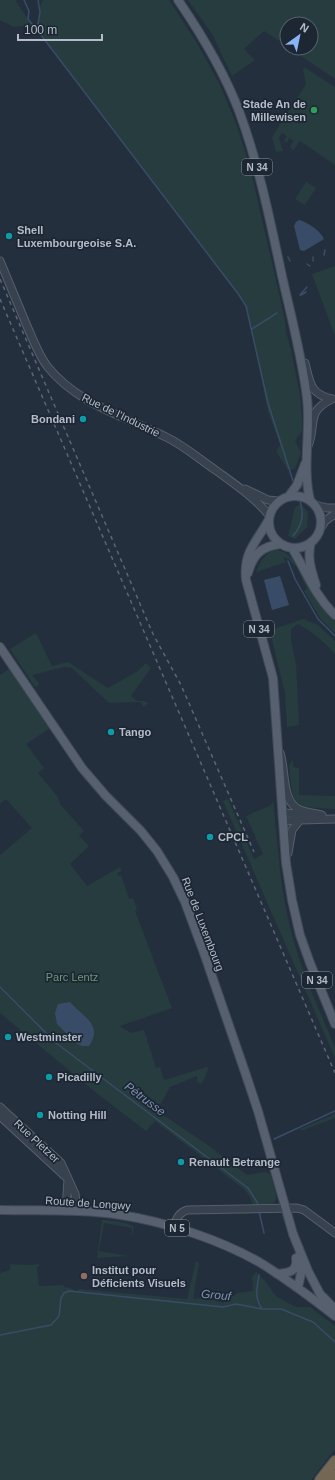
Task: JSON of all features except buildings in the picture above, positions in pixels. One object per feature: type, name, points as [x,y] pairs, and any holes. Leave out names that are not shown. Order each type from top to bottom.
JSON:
[{"type":"highway","points":[[320,1480],[335,1461]]},
{"type":"highway","points":[[331,1480],[335,1475]]},
{"type":"main road","name":"N 34","points":[[178,0],[201,34],[220,68],[244,126],[261,182],[298,349],[308,407],[307,488],[313,503],[319,512],[321,520],[320,528]]},
{"type":"main road","name":"N 34","points":[[289,496],[297,485],[308,457]]},
{"type":"main road","points":[[278,501],[289,496],[303,497],[313,503]]},
{"type":"main road","name":"N 34","points":[[278,501],[273,507],[262,533],[253,544],[248,555],[245,567],[246,580],[273,678],[286,864],[292,900],[300,935],[335,1024]]},
{"type":"main road","points":[[269,518],[272,534],[281,544]]},
{"type":"main road","points":[[246,580],[249,568],[254,558],[261,550],[269,545],[281,544],[292,548],[299,548],[311,542],[317,536],[320,528]]},
{"type":"main road","points":[[311,542],[309,549],[310,564],[320,597]]},
{"type":"main road","points":[[292,548],[310,583],[335,615]]},
{"type":"main road","name":"Rue de Luxembourg","points":[[0,647],[82,768],[157,851],[173,877],[190,915],[245,1072],[258,1111],[293,1234],[308,1271],[320,1294],[335,1309]]},
{"type":"main road","name":"Route de Longwy","points":[[0,1210],[77,1211],[121,1215],[173,1227],[206,1238],[262,1264],[300,1289],[335,1316]]},
{"type":"main road","points":[[277,1274],[293,1272],[296,1267],[297,1261],[293,1234]]},
{"type":"main road","points":[[293,1234],[300,1260],[300,1289]]},
{"type":"main road","points":[[300,1289],[306,1281],[308,1271]]},
{"type":"street","name":"Rue de l'Industrie","points":[[0,261],[37,350],[47,366],[63,383],[96,406],[178,444],[234,483],[262,506],[269,518]]},
{"type":"street","points":[[298,349],[305,362],[311,387],[323,397],[332,399],[318,408],[312,418],[312,438],[308,447]]},
{"type":"street","name":"Rue de l'Industrie","points":[[234,483],[268,500],[278,501]]},
{"type":"street","points":[[313,503],[327,508],[335,508]]},
{"type":"street","points":[[320,528],[325,521],[335,514]]},
{"type":"street","points":[[278,749],[283,761],[286,789],[292,805],[302,811],[335,815]]},
{"type":"street","points":[[282,817],[322,814]]},
{"type":"street","points":[[282,817],[300,820],[335,819]]},
{"type":"street","points":[[286,864],[292,830],[300,820]]},
{"type":"street","name":"Rue Pletzer","points":[[0,1107],[61,1163],[75,1194],[77,1211]]},
{"type":"street","name":"Rue Pletzer","points":[[0,1116],[68,1179]]},
{"type":"street","points":[[66,1211],[68,1179]]},
{"type":"street","points":[[173,1227],[178,1216],[187,1210],[297,1208],[304,1210],[335,1232]]},
{"type":"green space","points":[[0,0],[15,0],[32,25],[14,27],[0,20]]},
{"type":"green space","points":[[43,0],[169,0],[197,43],[220,85],[237,126],[251,171],[285,320],[286,332],[300,395],[302,431],[295,441],[301,452],[295,469],[288,470],[276,451],[280,445],[268,411],[246,304],[37,29],[40,7]]},
{"type":"green space","points":[[188,0],[335,0],[335,79],[301,56],[319,56],[319,16],[279,16],[279,41],[264,31],[244,49],[255,60],[232,76],[212,34]]},
{"type":"green space","name":"Stade An de Millewisen","points":[[304,67],[335,87],[335,165],[300,141],[293,151],[290,146],[294,141],[289,138],[287,143],[284,141],[287,136],[282,133],[279,138],[283,151],[276,152],[272,137],[306,84],[303,70]]},
{"type":"green space","points":[[306,182],[316,188],[305,205],[295,199]]},
{"type":"green space","points":[[335,266],[335,336],[312,274]]},
{"type":"green space","points":[[301,504],[308,512],[307,527],[295,539],[288,536],[295,507]]},
{"type":"green space","points":[[276,550],[284,552],[293,559],[297,560],[318,603],[335,621],[335,634],[320,618],[304,591],[307,589],[296,565],[294,566],[290,560],[284,557],[283,558],[286,562],[256,572],[265,556]]},
{"type":"green space","points":[[303,619],[318,625],[335,641],[335,654],[318,638],[298,624],[291,629],[291,640],[296,664],[299,725],[287,727],[285,693],[268,624],[272,623],[274,629]]},
{"type":"green space","points":[[36,633],[52,666],[68,662],[108,688],[138,671],[146,663],[151,668],[131,696],[137,701],[144,701],[148,703],[144,707],[140,702],[109,703],[72,668],[64,667],[32,675],[39,683],[38,686],[35,687],[10,649]]},
{"type":"green space","name":"Parc Lentz","points":[[11,668],[50,728],[26,744],[44,768],[38,773],[58,797],[60,804],[84,831],[79,835],[89,846],[70,864],[87,886],[120,867],[122,871],[117,873],[119,876],[121,875],[129,899],[133,898],[137,910],[135,911],[172,1008],[120,1026],[131,1033],[144,1030],[156,1068],[160,1067],[164,1080],[207,1067],[208,1070],[202,1084],[197,1082],[197,1076],[170,1087],[157,1111],[205,1143],[247,1175],[265,1172],[271,1175],[276,1195],[275,1202],[272,1204],[253,1205],[245,1190],[155,1121],[146,1131],[94,1091],[0,1013],[0,855],[32,828],[6,799],[0,804],[0,675]]},
{"type":"green space","points":[[293,760],[293,767],[299,768],[299,795],[335,796],[335,809],[303,806],[297,802],[294,797],[290,779],[289,765]]},
{"type":"green space","points":[[228,799],[254,859],[263,854],[246,816],[271,805],[273,801],[281,878],[289,923],[306,977],[335,1047],[335,1058],[223,801]]},
{"type":"green space","points":[[335,1114],[335,1118],[301,1131],[300,1129]]},
{"type":"green space","points":[[102,1220],[123,1222],[134,1227],[132,1237],[132,1228],[104,1223],[99,1251],[128,1256],[97,1258]]},
{"type":"green space","points":[[196,1261],[199,1263],[193,1299],[202,1298],[208,1294],[219,1302],[224,1303],[226,1300],[232,1299],[227,1294],[227,1291],[234,1296],[237,1293],[253,1291],[252,1277],[256,1272],[279,1298],[296,1307],[310,1307],[335,1326],[335,1449],[311,1480],[0,1480],[0,1273],[10,1270],[10,1264],[39,1264],[37,1267],[39,1286],[64,1285],[64,1287],[76,1291],[79,1289],[187,1299]]},
{"type":"water","points":[[299,220],[313,227],[324,239],[304,251],[300,250],[294,226]]},
{"type":"water","points":[[280,576],[289,605],[272,610],[264,580]]},
{"type":"water","points":[[70,1002],[90,1021],[93,1027],[93,1039],[89,1046],[82,1046],[76,1043],[57,1024],[55,1013],[58,1004]]},
{"type":"waterway","points":[[24,0],[29,11],[28,19],[246,306],[268,403],[294,484]]},
{"type":"waterway","points":[[37,30],[40,12],[38,0]]},
{"type":"waterway","points":[[324,255],[325,250]]},
{"type":"waterway","points":[[288,257],[290,261]]},
{"type":"waterway","points":[[300,295],[307,287]]},
{"type":"waterway","points":[[301,295],[306,292]]},
{"type":"waterway","points":[[252,329],[277,313]]},
{"type":"waterway","points":[[293,536],[302,520],[302,509],[297,491]]},
{"type":"waterway","points":[[288,561],[295,579],[318,619],[335,636]]},
{"type":"waterway","name":"Pétrusse","points":[[0,987],[56,1043],[248,1188],[259,1207]]},
{"type":"waterway","points":[[274,1139],[335,1111]]},
{"type":"waterway","name":"Pétrusse","points":[[259,1211],[264,1233]]},
{"type":"waterway","name":"Pétrusse","points":[[259,1275],[257,1296],[259,1305],[262,1309]]},
{"type":"waterway","name":"Grouf","points":[[0,1335],[51,1325],[59,1316],[61,1298],[64,1293],[69,1291],[223,1307],[236,1304],[262,1309],[281,1309],[313,1322],[335,1342]]},
{"type":"railway","points":[[0,279],[153,634],[181,685],[254,852]]},
{"type":"railway","points":[[0,299],[335,1073]]},
{"type":"place","name":"Stade An de Millewisen","points":[[314,110]]},
{"type":"place","name":"Shell Luxembourgeoise S.A.","points":[[9,236]]},
{"type":"place","name":"Bondani","points":[[83,419]]},
{"type":"place","name":"Tango","points":[[111,732]]},
{"type":"place","name":"CPCL","points":[[210,837]]},
{"type":"place","name":"Westminster","points":[[8,1037]]},
{"type":"place","name":"Picadilly","points":[[49,1077]]},
{"type":"place","name":"Notting Hill","points":[[40,1115]]},
{"type":"place","name":"Renault Betrange","points":[[181,1162]]},
{"type":"place","name":"Institut pour Déficients Visuels","points":[[84,1276]]}]
